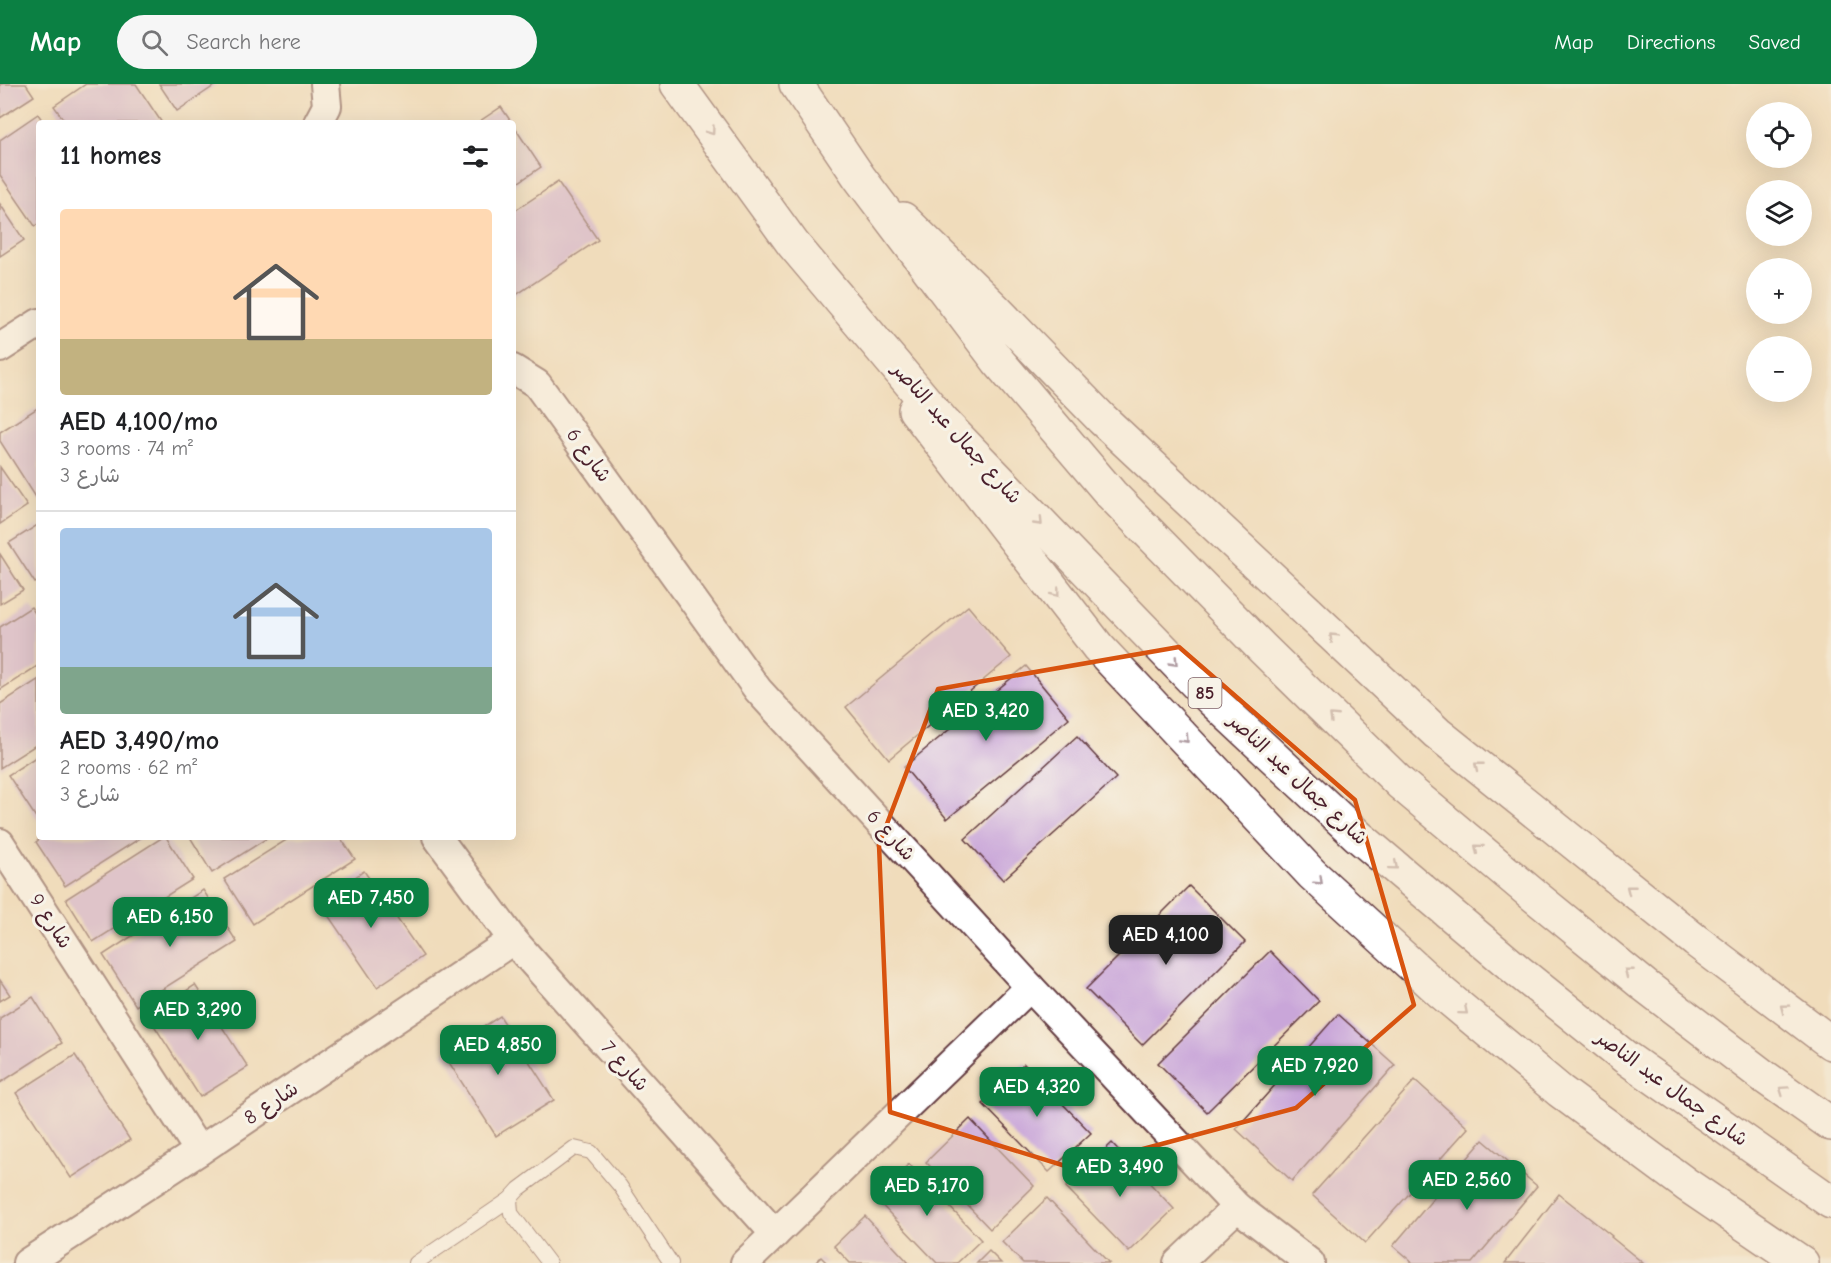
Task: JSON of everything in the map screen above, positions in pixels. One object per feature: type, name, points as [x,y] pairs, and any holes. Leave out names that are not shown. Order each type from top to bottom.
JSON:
[{"type":"main road","name":"شارع جمال عبد الناصر","points":[[677,84],[793,244],[944,422],[1211,699],[1341,820],[1518,971],[1625,1057],[1831,1202]]},
{"type":"main road","points":[[796,84],[859,177],[998,361],[1111,494],[1261,647],[1400,783],[1644,985],[1766,1078],[1831,1124]]},
{"type":"main road","points":[[859,177],[993,307],[1102,419],[1437,733],[1686,934],[1831,1043]]},
{"type":"main road","points":[[793,244],[845,320],[1098,647],[1312,874],[1441,992],[1560,1091],[1687,1185],[1802,1263]]},
{"type":"street","points":[[320,120],[327,106],[325,84]]},
{"type":"street","points":[[0,348],[36,325]]},
{"type":"street","name":"شارع 6","points":[[516,371],[537,384],[758,690],[1030,987],[1237,1207],[1310,1263]]},
{"type":"street","name":"شارع 7","points":[[440,840],[513,940],[775,1234]]},
{"type":"street","name":"شارع 9","points":[[0,843],[199,1151]]},
{"type":"street","name":"شارع 8","points":[[27,1263],[199,1151],[513,940]]},
{"type":"street","points":[[745,1263],[1030,987]]},
{"type":"street","points":[[1178,1263],[1237,1207]]},
{"type":"lane","points":[[416,1263],[510,1199],[519,1189],[574,1148],[591,1152],[620,1185],[671,1263]]},
{"type":"lane","points":[[510,1199],[511,1213],[549,1263]]},
{"type":"highlighted area","points":[[1179,647],[1355,800],[1414,1005],[1296,1108],[1072,1168],[890,1112],[879,845],[938,689]]},
{"type":"building","points":[[0,84],[26,84],[34,96],[0,118]]},
{"type":"building","points":[[86,84],[136,84],[160,120],[64,120],[54,106]]},
{"type":"building","points":[[159,84],[217,84],[177,111]]},
{"type":"building","points":[[501,107],[510,120],[482,120]]},
{"type":"building","points":[[38,114],[42,120],[36,120],[35,226],[0,175],[0,140]]},
{"type":"building","points":[[516,130],[541,167],[516,184]]},
{"type":"building","points":[[558,182],[598,240],[516,295],[516,210]]},
{"type":"building","points":[[0,204],[24,240],[0,256]]},
{"type":"building","points":[[36,409],[36,497],[0,441],[0,432]]},
{"type":"building","points":[[0,467],[27,506],[0,524]]},
{"type":"building","points":[[36,526],[36,582],[35,583],[9,543]]},
{"type":"building","points":[[0,554],[23,590],[0,604]]},
{"type":"building","points":[[968,606],[1011,657],[889,759],[846,707]]},
{"type":"building","points":[[31,607],[36,614],[36,667],[0,690],[0,627]]},
{"type":"building","points":[[1026,666],[1069,718],[947,819],[904,767]]},
{"type":"building","points":[[36,681],[36,745],[0,768],[0,704]]},
{"type":"building","points":[[1077,736],[1116,778],[1003,880],[965,839]]},
{"type":"building","points":[[36,757],[36,817],[8,775]]},
{"type":"building","points":[[39,840],[137,840],[65,886],[36,842]]},
{"type":"building","points":[[158,840],[168,840],[193,879],[93,942],[66,899]]},
{"type":"building","points":[[192,840],[264,840],[212,873]]},
{"type":"building","points":[[286,840],[342,840],[355,859],[253,924],[224,879]]},
{"type":"building","points":[[364,871],[423,956],[377,987],[319,902]]},
{"type":"building","points":[[1189,886],[1245,942],[1142,1045],[1086,989]]},
{"type":"building","points":[[203,890],[237,942],[136,1006],[103,955]]},
{"type":"building","points":[[1270,951],[1319,1001],[1207,1112],[1158,1063]]},
{"type":"building","points":[[0,980],[10,995],[0,1001]]},
{"type":"building","points":[[195,985],[248,1067],[200,1097],[148,1016]]},
{"type":"building","points":[[33,997],[62,1043],[0,1083],[0,1018]]},
{"type":"building","points":[[1338,1014],[1395,1065],[1292,1181],[1236,1129]]},
{"type":"building","points":[[500,1016],[554,1100],[496,1136],[443,1053]]},
{"type":"building","points":[[75,1055],[130,1140],[71,1178],[16,1093]]},
{"type":"building","points":[[1024,1064],[1091,1133],[1049,1172],[983,1104]]},
{"type":"building","points":[[1415,1080],[1468,1128],[1365,1243],[1312,1195]]},
{"type":"building","points":[[970,1119],[1034,1186],[990,1229],[926,1162]]},
{"type":"building","points":[[1483,1140],[1537,1186],[1472,1263],[1413,1263],[1393,1246]]},
{"type":"building","points":[[1112,1143],[1174,1209],[1129,1252],[1066,1187]]},
{"type":"building","points":[[909,1164],[981,1240],[957,1263],[937,1263],[874,1197]]},
{"type":"building","points":[[1559,1194],[1612,1236],[1643,1263],[1505,1263]]},
{"type":"building","points":[[1047,1198],[1109,1263],[1023,1263],[1002,1242]]},
{"type":"building","points":[[865,1216],[909,1263],[850,1263],[834,1246]]},
{"type":"building","points":[[989,1251],[1001,1263],[977,1263]]},
{"type":"building","points":[[821,1257],[827,1263],[815,1263]]}]
